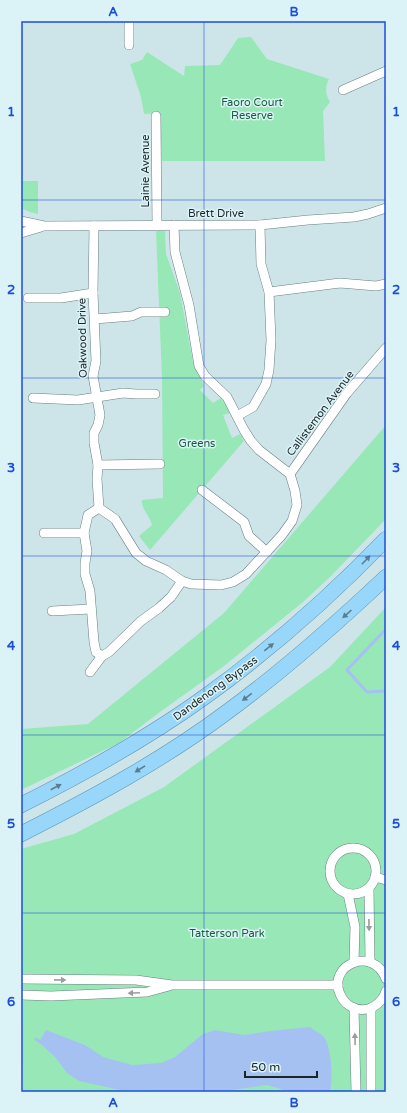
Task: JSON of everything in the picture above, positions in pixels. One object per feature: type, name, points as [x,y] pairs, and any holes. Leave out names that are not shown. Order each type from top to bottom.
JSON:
[{"type":"highway","name":"Dandenong Bypass","points":[[21,805],[105,761],[163,725],[205,696],[291,630],[329,596],[386,539]]},
{"type":"highway","points":[[21,834],[122,780],[226,713],[311,646],[386,577]]},
{"type":"street","points":[[129,21],[129,45]]},
{"type":"street","points":[[343,90],[386,71]]},
{"type":"street","name":"Lainie Avenue","points":[[156,116],[157,226]]},
{"type":"street","name":"Brett Drive","points":[[21,221],[44,226],[260,225],[354,217],[386,208]]},
{"type":"street","points":[[102,656],[96,652],[90,592],[85,574],[84,563],[87,551],[84,533],[88,515],[99,508],[115,519],[136,553],[146,561],[166,570],[182,581],[192,584],[221,585],[233,582],[246,574],[267,552],[292,521],[297,505],[290,474],[259,450],[251,441],[227,397],[205,376],[200,366],[189,305],[175,252],[174,225]]},
{"type":"street","points":[[238,416],[253,407],[266,384],[269,370],[271,340],[269,292],[261,264],[260,225]]},
{"type":"street","name":"Brett Drive","points":[[21,233],[44,226]]},
{"type":"street","name":"Oakwood Drive","points":[[94,226],[93,293],[96,361],[94,376],[100,415],[98,425],[94,433],[94,443],[98,465],[97,479],[99,508]]},
{"type":"street","points":[[269,292],[340,283],[376,286],[386,284]]},
{"type":"street","points":[[28,298],[62,298],[93,293]]},
{"type":"street","points":[[95,319],[132,316],[141,312],[165,312]]},
{"type":"street","name":"Callistemon Avenue","points":[[290,474],[347,393],[386,348]]},
{"type":"street","points":[[33,398],[78,400],[123,393],[155,394]]},
{"type":"street","points":[[98,465],[160,464]]},
{"type":"street","points":[[202,490],[244,522],[249,536],[267,552]]},
{"type":"street","points":[[44,533],[84,533]]},
{"type":"street","points":[[90,672],[102,656],[109,652],[141,621],[171,597],[182,581]]},
{"type":"street","points":[[52,611],[91,609]]},
{"type":"street","points":[[369,888],[360,893],[348,894],[335,886],[330,872],[334,858],[339,853],[354,848],[367,853],[374,864],[375,877],[369,888],[370,962]]},
{"type":"street","points":[[375,877],[386,880]]},
{"type":"street","points":[[348,894],[355,927],[354,962]]},
{"type":"street","points":[[386,979],[380,968],[370,962],[359,961],[347,966],[342,971],[338,985],[342,999],[354,1008],[362,1010],[371,1008],[377,1004],[382,999],[386,991]]},
{"type":"street","points":[[21,979],[136,980],[172,986],[338,985]]},
{"type":"street","points":[[21,995],[51,996],[147,992],[172,986]]},
{"type":"street","points":[[354,1008],[356,1092]]},
{"type":"street","points":[[371,1008],[371,1092]]},
{"type":"green space","name":"Faoro Court Reserve","points":[[251,37],[267,59],[329,79],[326,90],[330,102],[323,111],[325,161],[162,161],[160,113],[144,114],[141,97],[130,64],[142,60],[147,52],[184,76],[185,66],[220,65],[238,38]]},
{"type":"green space","points":[[21,181],[38,181],[38,214],[21,208]]},
{"type":"green space","name":"Greens","points":[[156,231],[165,231],[166,254],[180,293],[193,362],[204,386],[200,390],[213,403],[221,398],[230,413],[223,415],[232,438],[240,434],[244,441],[150,550],[139,536],[152,525],[143,506],[142,500],[163,498],[162,378]]},
{"type":"green space","points":[[386,425],[386,519],[330,577],[303,602],[224,666],[119,743],[21,790],[21,729],[88,724],[224,613]]},
{"type":"green space","name":"Tatterson Park","points":[[386,607],[386,1092],[23,1092],[21,849],[74,834],[164,787],[330,667]]},
{"type":"water","points":[[310,1027],[323,1036],[328,1047],[331,1072],[330,1092],[291,1092],[267,1085],[219,1092],[120,1090],[79,1081],[67,1073],[56,1058],[39,1042],[46,1030],[85,1045],[103,1057],[132,1065],[161,1063],[175,1057],[203,1034],[215,1030],[244,1035]]},
{"type":"waterway","points":[[386,629],[347,670],[367,692],[386,691]]},
{"type":"waterway","points":[[36,1039],[43,1044]]}]
